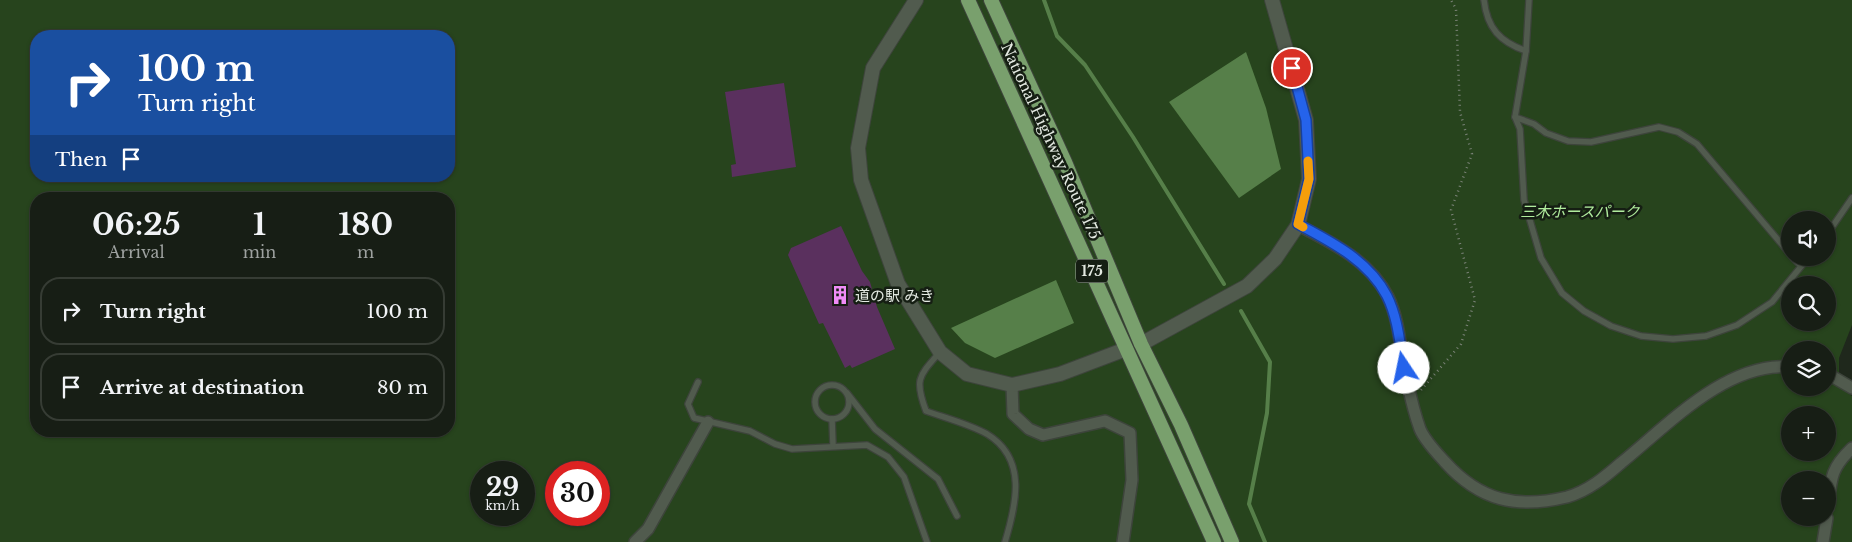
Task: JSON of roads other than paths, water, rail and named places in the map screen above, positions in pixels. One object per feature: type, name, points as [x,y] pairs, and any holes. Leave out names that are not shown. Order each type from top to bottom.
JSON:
[{"type":"highway","name":"National Highway Route 175","points":[[968,0],[1214,542]]},
{"type":"highway","name":"National Highway Route 175","points":[[991,0],[1065,162],[1141,344],[1181,425],[1232,542]]},
{"type":"street","points":[[916,0],[873,68],[858,148],[861,180],[898,284],[940,352],[967,374],[1012,386],[1060,374],[1126,349]]},
{"type":"street","points":[[1141,344],[1247,286],[1275,259],[1298,224],[1309,179],[1306,120],[1272,0]]},
{"type":"street","points":[[1298,224],[1342,248],[1371,273],[1387,296],[1396,321],[1420,430],[1435,452],[1460,479],[1484,494],[1512,502],[1543,503],[1574,495],[1599,481],[1706,395],[1733,377],[1759,368],[1781,367]]},
{"type":"street","points":[[1836,379],[1852,388]]},
{"type":"street","points":[[1012,386],[1013,414],[1029,430],[1043,435],[1105,421],[1130,433],[1132,480],[1123,542]]},
{"type":"street","points":[[635,542],[648,528],[708,422]]},
{"type":"street","points":[[1834,471],[1838,462],[1852,448]]},
{"type":"street","points":[[1823,542],[1825,526]]},
{"type":"lane","points":[[1484,0],[1485,14],[1496,35],[1511,46],[1526,51]]},
{"type":"lane","points":[[1529,0],[1526,51],[1514,117],[1520,128],[1524,200],[1541,258],[1562,292],[1584,311],[1610,326],[1641,336],[1673,339],[1706,336],[1737,325],[1772,302],[1801,266]]},
{"type":"lane","points":[[1514,117],[1534,124],[1546,133],[1568,141],[1590,142],[1659,127],[1678,132],[1697,144],[1781,243]]},
{"type":"lane","points":[[1836,221],[1852,198]]},
{"type":"lane","points":[[940,352],[922,372],[918,389],[926,410],[988,435],[1007,454],[1017,482],[1016,507],[1004,542]]},
{"type":"lane","points":[[698,382],[688,404],[694,418],[750,432],[775,444],[792,449],[834,445],[867,445],[888,457],[904,477],[927,542]]},
{"type":"lane","points":[[847,393],[849,398],[847,410],[838,418],[832,419],[822,415],[815,407],[815,396],[821,388],[832,384],[838,385],[847,393],[875,429],[938,479],[957,516]]},
{"type":"lane","points":[[832,419],[834,445]]},
{"type":"waterway","points":[[1044,0],[1057,36],[1085,65],[1133,137],[1224,284]]},
{"type":"waterway","points":[[1241,311],[1270,362],[1267,413],[1249,504],[1265,542]]},
{"type":"place","name":"道の駅 みき","points":[[840,295]]},
{"type":"park label","name":"三木ホースパーク","points":[[1580,211]]}]
